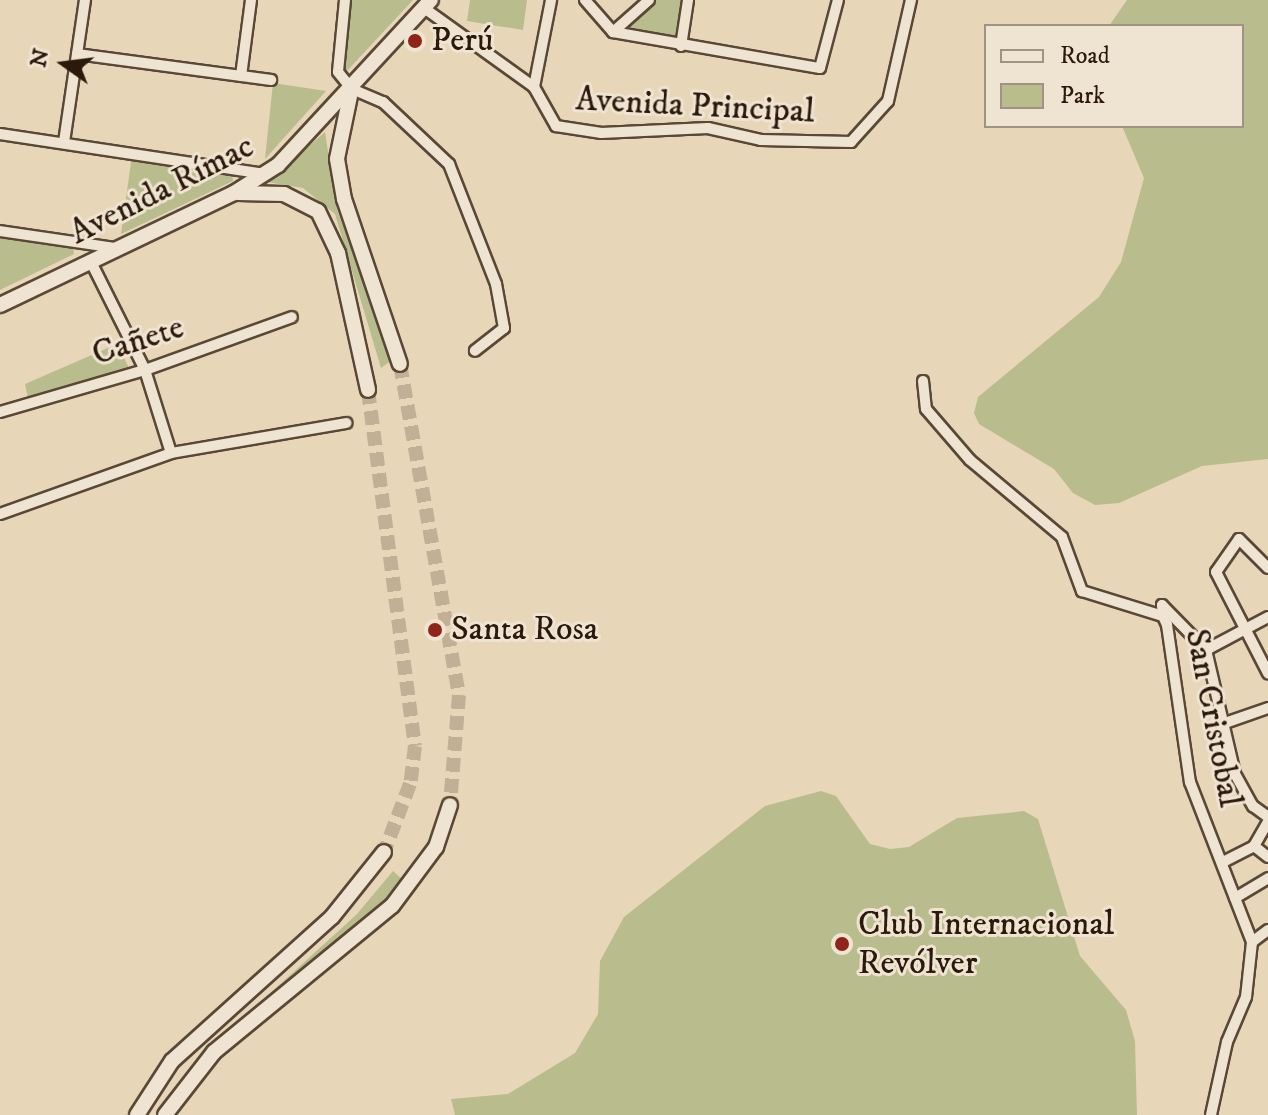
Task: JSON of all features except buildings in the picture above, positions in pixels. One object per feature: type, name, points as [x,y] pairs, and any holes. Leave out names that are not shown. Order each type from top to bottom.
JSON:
[{"type":"main road","name":"Avenida Rímac","points":[[0,305],[234,193],[265,174],[352,89],[428,4]]},
{"type":"main road","points":[[352,89],[339,141],[340,180],[400,364]]},
{"type":"main road","points":[[234,193],[274,192],[318,211],[338,253],[368,390]]},
{"type":"main road","points":[[165,1115],[214,1052],[392,906],[436,847],[450,805]]},
{"type":"main road","points":[[137,1115],[172,1061],[332,917],[384,852]]},
{"type":"street","points":[[64,142],[85,0]]},
{"type":"street","points":[[241,76],[251,0]]},
{"type":"street","points":[[345,0],[338,72],[352,89],[383,102],[449,164],[504,321],[497,337],[475,351]]},
{"type":"street","points":[[534,87],[551,0]]},
{"type":"street","points":[[585,0],[613,32],[820,68],[838,0]]},
{"type":"street","points":[[613,32],[649,0]]},
{"type":"street","points":[[681,46],[688,0]]},
{"type":"street","name":"Avenida Principal","points":[[428,4],[534,87],[550,119],[571,130],[708,128],[761,140],[851,142],[888,101],[911,0]]},
{"type":"street","points":[[77,54],[271,80]]},
{"type":"street","points":[[0,134],[265,174]]},
{"type":"street","points":[[0,231],[115,248]]},
{"type":"street","points":[[90,260],[145,370],[171,453]]},
{"type":"street","name":"Cañete","points":[[0,412],[145,370],[292,317]]},
{"type":"street","name":"San Cristobal","points":[[923,381],[926,409],[970,460],[1062,537],[1082,591],[1163,616],[1175,646],[1190,782],[1252,942],[1246,997],[1227,1042],[1211,1115]]},
{"type":"street","points":[[0,514],[171,453],[346,423]]},
{"type":"street","points":[[1268,568],[1239,539],[1216,572],[1268,673]]},
{"type":"street","points":[[1163,616],[1162,605],[1206,650],[1235,774],[1253,806],[1268,819],[1254,846],[1223,862]]},
{"type":"street","points":[[1206,650],[1268,617]]},
{"type":"street","points":[[1225,723],[1268,708]]},
{"type":"street","points":[[1254,846],[1268,857]]},
{"type":"street","points":[[1235,898],[1268,878]]},
{"type":"street","points":[[1252,942],[1268,930]]},
{"type":"green space","points":[[349,0],[413,0],[346,72],[341,62]]},
{"type":"green space","points":[[470,0],[527,0],[523,30],[467,21]]},
{"type":"green space","points":[[653,0],[684,0],[677,39],[620,31]]},
{"type":"green space","points":[[1127,0],[1268,0],[1268,459],[1202,466],[1119,503],[1095,505],[1073,493],[1054,469],[979,424],[974,413],[978,397],[1099,297],[1121,262],[1144,178],[1123,128],[1244,128],[1244,24],[1110,24]]},
{"type":"green space","points":[[273,83],[326,91],[265,159]]},
{"type":"green space","points":[[325,132],[337,210],[393,359],[381,368],[335,214],[303,188],[267,182]]},
{"type":"green space","points":[[132,155],[232,173],[233,181],[121,234]]},
{"type":"green space","points":[[0,235],[73,245],[74,254],[0,290]]},
{"type":"green space","points":[[117,344],[129,368],[28,398],[25,384]]},
{"type":"green space","name":"Club Internacional Revólver","points":[[821,791],[836,796],[870,844],[890,849],[909,847],[957,818],[1024,811],[1038,819],[1080,956],[1126,1010],[1135,1041],[1137,1115],[455,1115],[451,1099],[508,1094],[575,1053],[598,1014],[600,961],[624,917],[765,806]]},
{"type":"green space","points":[[393,871],[403,880],[380,906],[241,1020],[357,914]]},
{"type":"tunnel","points":[[400,364],[459,695],[450,805]]},
{"type":"tunnel","points":[[368,390],[415,746],[410,784],[384,852]]},
{"type":"place","name":"Perú","points":[[415,41]]},
{"type":"place","name":"Santa Rosa","points":[[435,630]]},
{"type":"place","name":"Club Internacional Revólver","points":[[842,944]]}]
